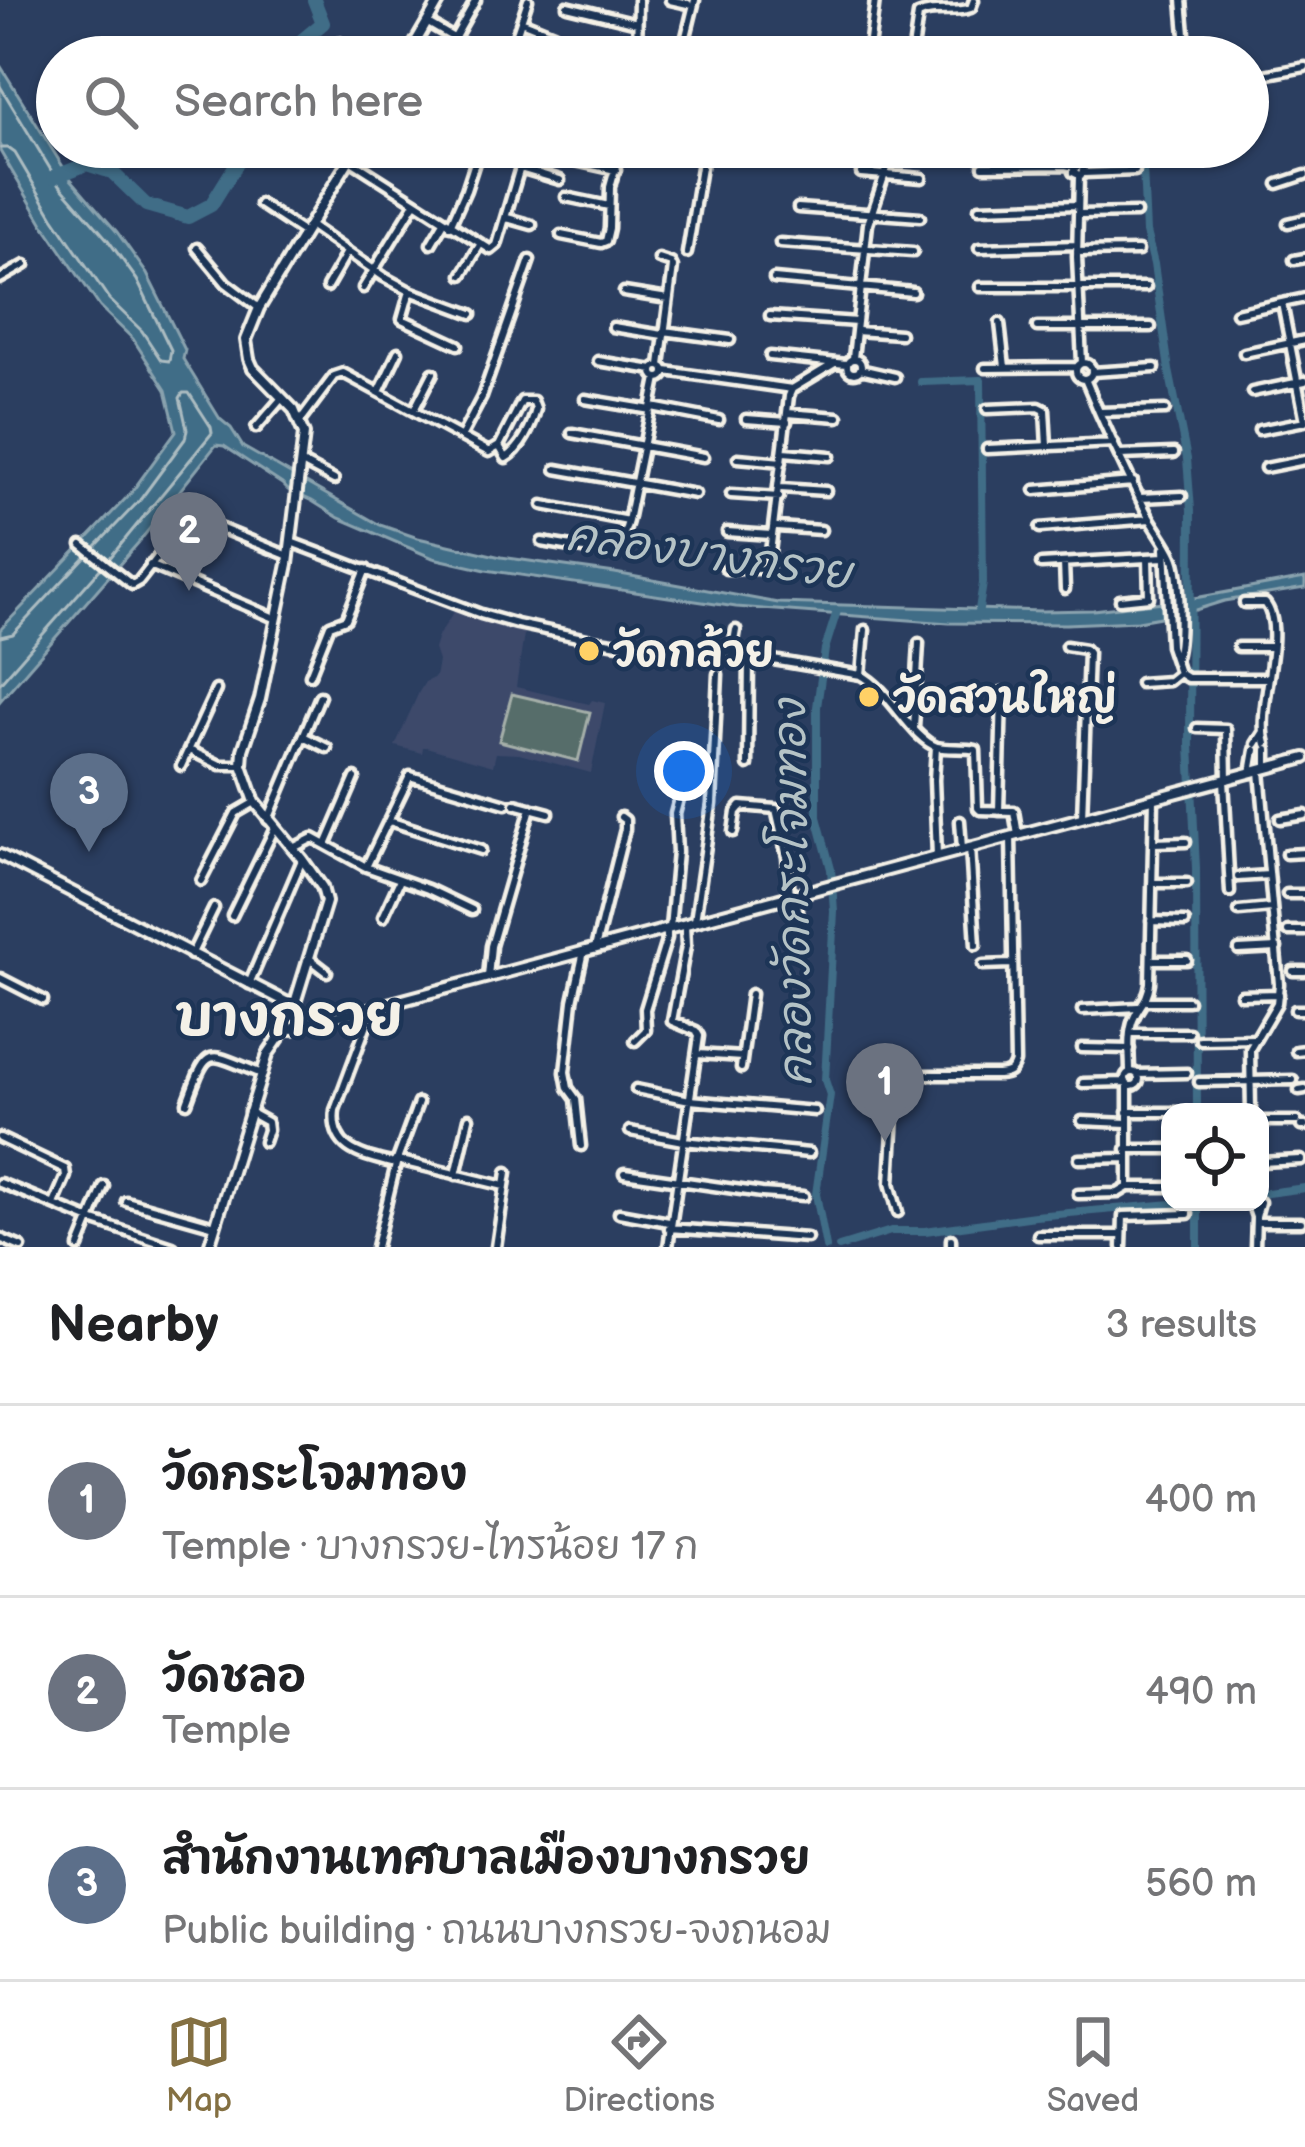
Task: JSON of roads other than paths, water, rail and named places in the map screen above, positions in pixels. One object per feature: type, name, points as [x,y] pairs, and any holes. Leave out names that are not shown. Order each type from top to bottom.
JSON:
[{"type":"main road","points":[[420,36],[440,0]]},
{"type":"main road","points":[[209,1247],[249,1112],[276,1039],[291,1019],[326,902],[322,887],[255,802],[242,765],[289,556],[304,434],[301,420],[258,376],[249,359],[248,332],[343,168]]},
{"type":"main road","points":[[276,1039],[314,1023],[1305,758]]},
{"type":"main road","points":[[2,860],[249,984],[291,1019],[314,1023]]},
{"type":"main road","points":[[291,1019],[314,1023]]},
{"type":"street","points":[[456,36],[476,0]]},
{"type":"street","points":[[516,36],[528,0]]},
{"type":"street","points":[[638,0],[638,36]]},
{"type":"street","points":[[670,0],[691,2],[685,36]]},
{"type":"street","points":[[871,36],[875,0]]},
{"type":"street","points":[[915,36],[918,15],[964,11],[974,0]]},
{"type":"street","points":[[1182,0],[1185,36]]},
{"type":"street","points":[[567,6],[638,23]]},
{"type":"street","points":[[521,21],[554,36]]},
{"type":"street","points":[[428,22],[449,36]]},
{"type":"street","points":[[1269,74],[1305,67]]},
{"type":"street","points":[[363,168],[487,249],[494,249],[520,168],[560,179]]},
{"type":"street","points":[[431,244],[466,190],[473,168]]},
{"type":"street","points":[[561,235],[604,242],[616,170],[607,168]]},
{"type":"street","points":[[687,253],[701,168]]},
{"type":"street","points":[[850,361],[864,248],[887,168]]},
{"type":"street","points":[[1074,168],[1135,171]]},
{"type":"street","points":[[1080,170],[1077,376],[1085,379],[1168,554],[1175,617],[1170,646],[1187,676]]},
{"type":"street","points":[[861,173],[922,178]]},
{"type":"street","points":[[1278,184],[1305,176]]},
{"type":"street","points":[[566,197],[609,207]]},
{"type":"street","points":[[363,288],[416,203]]},
{"type":"street","points":[[260,204],[410,291],[472,314]]},
{"type":"street","points":[[798,208],[920,217]]},
{"type":"street","points":[[979,208],[1136,213]]},
{"type":"street","points":[[506,218],[532,225]]},
{"type":"street","points":[[1288,223],[1305,219]]},
{"type":"street","points":[[780,243],[913,252]]},
{"type":"street","points":[[462,275],[480,245]]},
{"type":"street","points":[[197,248],[226,283],[259,308]]},
{"type":"street","points":[[979,248],[1138,251]]},
{"type":"street","points":[[327,287],[347,252]]},
{"type":"street","points":[[1294,260],[1305,258]]},
{"type":"street","points":[[542,542],[617,553],[659,371],[674,267],[658,259]]},
{"type":"street","points":[[462,435],[486,386],[530,260]]},
{"type":"street","points":[[0,279],[25,265]]},
{"type":"street","points":[[774,279],[914,292]]},
{"type":"street","points":[[980,287],[1146,287]]},
{"type":"street","points":[[410,291],[402,319],[458,345]]},
{"type":"street","points":[[624,292],[669,299]]},
{"type":"street","points":[[1236,313],[1305,298]]},
{"type":"street","points":[[1259,430],[1305,421],[1282,303]]},
{"type":"street","points":[[770,316],[901,334]]},
{"type":"street","points":[[1000,323],[1005,368]]},
{"type":"street","points":[[613,327],[730,340]]},
{"type":"street","points":[[1037,327],[1151,327]]},
{"type":"street","points":[[1244,353],[1305,340]]},
{"type":"street","points":[[379,392],[398,352]]},
{"type":"street","points":[[770,356],[859,360],[860,369],[895,377]]},
{"type":"street","points":[[598,361],[792,389],[835,362]]},
{"type":"street","points":[[985,368],[1090,365],[1092,372]]},
{"type":"street","points":[[1085,379],[1092,372],[1155,368]]},
{"type":"street","points":[[301,420],[340,373],[489,452],[500,446],[522,401],[532,401],[534,418],[515,452],[506,458],[500,446]]},
{"type":"street","points":[[414,410],[433,373]]},
{"type":"street","points":[[1252,392],[1301,382]]},
{"type":"street","points":[[726,569],[768,569],[792,389]]},
{"type":"street","points":[[256,428],[282,398]]},
{"type":"street","points":[[585,399],[719,420]]},
{"type":"street","points":[[987,409],[1046,410],[1048,446]]},
{"type":"street","points":[[1100,412],[1165,410]]},
{"type":"street","points":[[746,419],[838,417]]},
{"type":"street","points":[[572,433],[704,457]]},
{"type":"street","points":[[987,449],[1114,442]]},
{"type":"street","points":[[784,452],[830,456]]},
{"type":"street","points":[[1120,455],[1174,453]]},
{"type":"street","points":[[738,458],[783,462]]},
{"type":"street","points":[[1265,468],[1305,460]]},
{"type":"street","points":[[302,465],[334,480]]},
{"type":"street","points":[[556,469],[695,494]]},
{"type":"street","points":[[1036,490],[1133,482]]},
{"type":"street","points":[[730,494],[826,491]]},
{"type":"street","points":[[1140,498],[1182,496]]},
{"type":"street","points":[[543,505],[628,521]]},
{"type":"street","points":[[82,544],[133,585],[190,516],[289,556]]},
{"type":"street","points":[[1040,528],[1150,519]]},
{"type":"street","points":[[727,532],[821,530]]},
{"type":"street","points":[[291,542],[517,624],[592,640],[732,653],[861,675],[878,686],[936,747],[976,751],[980,810],[1015,813],[1011,964],[1015,1062],[1008,1074],[907,1075],[896,1080],[890,1183],[898,1212]]},
{"type":"street","points":[[1042,564],[1168,554]]},
{"type":"street","points":[[1120,600],[1149,597],[1148,559]]},
{"type":"street","points":[[1064,563],[1065,589]]},
{"type":"street","points":[[151,566],[277,619]]},
{"type":"street","points":[[310,675],[330,625],[346,620],[366,569]]},
{"type":"street","points":[[1244,603],[1270,606],[1272,646],[1263,733],[1256,748],[1279,994],[1250,1049],[1250,1103]]},
{"type":"street","points":[[732,653],[736,630]]},
{"type":"street","points":[[861,675],[865,630]]},
{"type":"street","points":[[914,728],[919,643]]},
{"type":"street","points":[[1066,646],[1088,653],[1082,818]]},
{"type":"street","points":[[1238,646],[1272,646]]},
{"type":"street","points":[[748,765],[749,656]]},
{"type":"street","points":[[668,1247],[698,1054],[698,1033],[672,1022],[712,804],[718,674]]},
{"type":"street","points":[[1140,683],[1187,676],[1268,678]]},
{"type":"street","points":[[181,766],[216,689]]},
{"type":"street","points":[[999,811],[1001,692]]},
{"type":"street","points":[[268,820],[320,697]]},
{"type":"street","points":[[1197,728],[1226,729],[1230,892]]},
{"type":"street","points":[[1260,771],[1267,748],[1263,733]]},
{"type":"street","points":[[303,736],[327,748]]},
{"type":"street","points":[[936,747],[937,856]]},
{"type":"street","points":[[189,749],[220,765],[242,765]]},
{"type":"street","points":[[634,1042],[646,1030],[645,1009],[667,938],[677,852],[675,814],[690,757]]},
{"type":"street","points":[[367,867],[410,776],[549,813]]},
{"type":"street","points":[[326,845],[355,778]]},
{"type":"street","points":[[1134,1073],[1131,1033],[1134,1016],[1144,1004],[1151,960],[1154,799]]},
{"type":"street","points":[[201,881],[236,813],[255,802]]},
{"type":"street","points":[[733,832],[741,806],[776,808],[800,925]]},
{"type":"street","points":[[488,977],[491,946],[531,808]]},
{"type":"street","points":[[1280,819],[1305,815]]},
{"type":"street","points":[[595,948],[625,829],[621,817]]},
{"type":"street","points":[[960,820],[976,945]]},
{"type":"street","points":[[389,821],[481,850]]},
{"type":"street","points":[[232,916],[275,828]]},
{"type":"street","points":[[293,848],[310,837],[367,867],[472,910]]},
{"type":"street","points":[[1153,843],[1186,842]]},
{"type":"street","points":[[1286,854],[1305,854]]},
{"type":"street","points":[[249,984],[302,859]]},
{"type":"street","points":[[1238,877],[1269,875]]},
{"type":"street","points":[[383,917],[400,880]]},
{"type":"street","points":[[1152,883],[1187,883]]},
{"type":"street","points":[[1287,894],[1305,893]]},
{"type":"street","points":[[191,955],[214,908]]},
{"type":"street","points":[[1239,911],[1273,908]]},
{"type":"street","points":[[1151,921],[1185,922]]},
{"type":"street","points":[[1288,932],[1305,931]]},
{"type":"street","points":[[1239,950],[1276,948]]},
{"type":"street","points":[[581,1146],[576,1099],[565,1072],[584,951]]},
{"type":"street","points":[[309,958],[326,973]]},
{"type":"street","points":[[1151,960],[1187,960]]},
{"type":"street","points":[[983,965],[1011,964]]},
{"type":"street","points":[[1293,971],[1305,970]]},
{"type":"street","points":[[0,978],[43,1000]]},
{"type":"street","points":[[741,1068],[751,994]]},
{"type":"street","points":[[1241,995],[1279,994]]},
{"type":"street","points":[[1082,1010],[1188,1001]]},
{"type":"street","points":[[373,1008],[335,1110],[334,1129],[343,1144],[387,1162],[397,1160],[504,1186]]},
{"type":"street","points":[[1295,1010],[1305,1010]]},
{"type":"street","points":[[1131,1033],[1189,1034]]},
{"type":"street","points":[[1200,1040],[1254,1039]]},
{"type":"street","points":[[1082,1048],[1130,1049]]},
{"type":"street","points":[[698,1054],[742,1057]]},
{"type":"street","points":[[187,1103],[207,1058],[216,1056],[262,1074]]},
{"type":"street","points":[[1128,1187],[1125,1076],[1187,1073]]},
{"type":"street","points":[[1198,1082],[1293,1080]]},
{"type":"street","points":[[1083,1083],[1127,1084]]},
{"type":"street","points":[[636,1089],[690,1100],[815,1111]]},
{"type":"street","points":[[376,1247],[397,1160],[418,1103]]},
{"type":"street","points":[[249,1112],[267,1122],[264,1142]]},
{"type":"street","points":[[1127,1112],[1161,1112]]},
{"type":"street","points":[[455,1174],[469,1118]]},
{"type":"street","points":[[1082,1121],[1126,1123]]},
{"type":"street","points":[[1269,1122],[1301,1124]]},
{"type":"street","points":[[630,1131],[809,1153]]},
{"type":"street","points":[[0,1138],[65,1169],[54,1204]]},
{"type":"street","points":[[1126,1148],[1161,1149]]},
{"type":"street","points":[[1079,1159],[1126,1158]]},
{"type":"street","points":[[1269,1162],[1301,1160]]},
{"type":"street","points":[[496,1247],[507,1172]]},
{"type":"street","points":[[624,1173],[804,1196]]},
{"type":"street","points":[[0,1184],[173,1247]]},
{"type":"street","points":[[79,1247],[104,1186]]},
{"type":"street","points":[[1078,1195],[1161,1187]]},
{"type":"street","points":[[126,1201],[215,1226]]},
{"type":"street","points":[[1255,1247],[1256,1211]]},
{"type":"street","points":[[619,1213],[670,1225],[807,1238]]},
{"type":"street","points":[[1122,1247],[1122,1217],[1126,1215],[1188,1214]]},
{"type":"street","points":[[1256,1220],[1301,1222]]},
{"type":"street","points":[[1038,1235],[1122,1235]]},
{"type":"street","points":[[0,1238],[21,1247]]},
{"type":"water","points":[[0,65],[36,123],[36,168],[64,168],[117,232],[147,274],[185,350],[183,359],[243,447],[380,525],[418,538],[501,557],[778,603],[1093,610],[1305,578],[1305,588],[1138,621],[1066,624],[949,623],[736,607],[433,558],[339,518],[216,445],[139,542],[0,701],[0,630],[131,493],[176,431],[166,390],[133,339],[100,307],[0,151]]},
{"type":"waterway","points":[[307,36],[323,23],[314,0]]},
{"type":"waterway","points":[[54,177],[77,168]]},
{"type":"waterway","points":[[100,168],[112,172],[146,205],[188,217],[211,205],[234,168]]},
{"type":"waterway","points":[[1143,168],[1146,232],[1187,459],[1191,510],[1197,1103]]},
{"type":"waterway","points":[[921,382],[981,380],[983,583],[978,616]]},
{"type":"waterway","name":"คลองวัดกระโจมทอง","points":[[826,1247],[816,1194],[830,1095],[825,1080],[834,911],[831,869],[817,817],[817,707],[825,649],[837,611]]},
{"type":"waterway","points":[[1269,1193],[1305,1188]]},
{"type":"waterway","points":[[839,1247],[891,1231],[1161,1205]]},
{"type":"waterway","points":[[1198,1211],[1198,1247]]},
{"type":"place","name":"วัดชลอ","points":[[189,591]]},
{"type":"place","name":"วัดกล้วย","points":[[589,651]]},
{"type":"place","name":"วัดสวนใหญ่","points":[[869,697]]},
{"type":"place","name":"สำนักงานเทศบาลเมืองบางกรวย","points":[[89,852]]},
{"type":"place","name":"วัดกระโจมทอง","points":[[885,1142]]},
{"type":"district","name":"บางกรวย","points":[[289,1016]]},
{"type":"water label","name":"คลองบางกรวย","points":[[709,553]]}]
